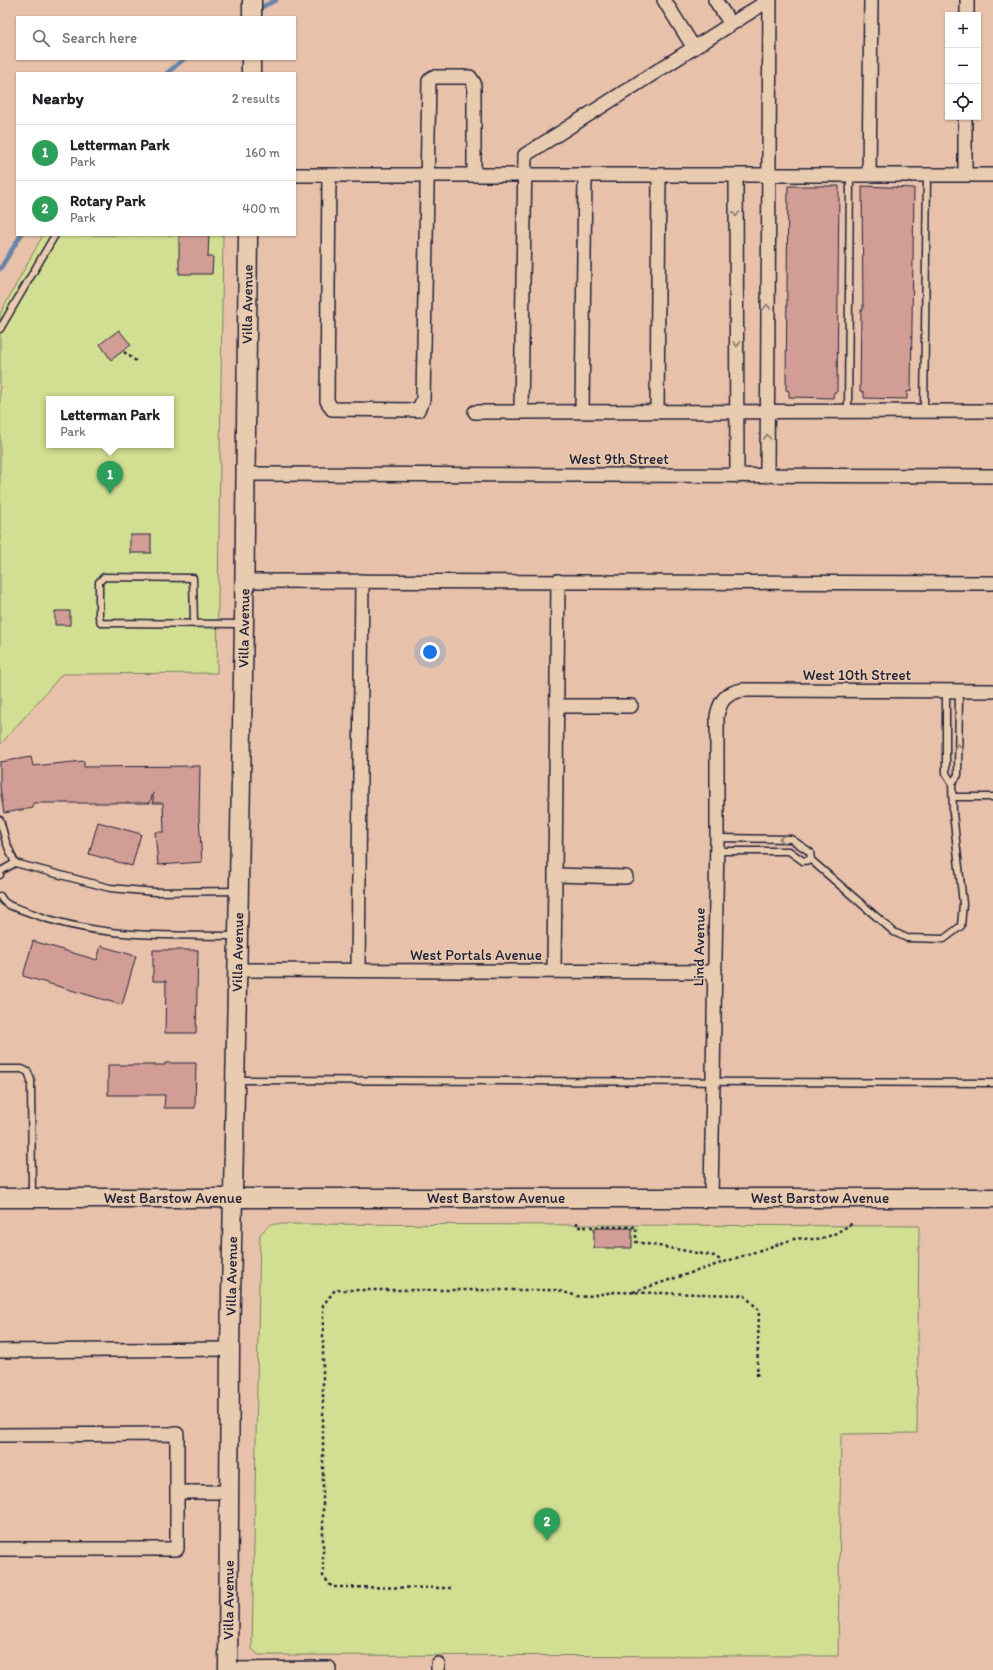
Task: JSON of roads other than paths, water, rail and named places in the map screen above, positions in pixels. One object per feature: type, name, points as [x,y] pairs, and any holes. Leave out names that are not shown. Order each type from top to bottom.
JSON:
[{"type":"main road","points":[[252,0],[252,16]]},
{"type":"main road","points":[[251,60],[251,72]]},
{"type":"main road","name":"Villa Avenue","points":[[228,1670],[230,1349],[234,1198],[236,970],[244,624],[244,474],[248,236]]},
{"type":"main road","name":"West Barstow Avenue","points":[[0,1198],[993,1198]]},
{"type":"street","points":[[664,0],[694,48]]},
{"type":"street","points":[[715,0],[731,24]]},
{"type":"street","points":[[521,412],[525,155],[770,0]]},
{"type":"street","points":[[766,476],[770,0]]},
{"type":"street","points":[[869,175],[871,0]]},
{"type":"street","points":[[967,0],[967,12]]},
{"type":"street","points":[[329,175],[327,401],[332,409],[418,410],[423,400],[429,80],[433,77],[470,77],[474,82],[474,175]]},
{"type":"street","points":[[965,120],[965,175]]},
{"type":"street","points":[[296,175],[993,175]]},
{"type":"street","points":[[582,411],[585,175]]},
{"type":"street","points":[[657,411],[659,175]]},
{"type":"street","points":[[736,175],[737,476]]},
{"type":"street","points":[[475,412],[737,410],[993,411]]},
{"type":"street","name":"West 9th Street","points":[[244,474],[993,476]]},
{"type":"street","points":[[244,581],[558,581],[993,584]]},
{"type":"street","points":[[358,971],[362,581]]},
{"type":"street","points":[[554,971],[558,581]]},
{"type":"street","name":"West 10th Street","points":[[723,698],[732,692],[742,690],[993,691]]},
{"type":"street","name":"Lind Avenue","points":[[711,1198],[717,851],[717,716],[719,706],[723,698]]},
{"type":"street","points":[[557,706],[631,706]]},
{"type":"street","points":[[556,875],[626,877]]},
{"type":"street","name":"West Portals Avenue","points":[[236,970],[715,972]]},
{"type":"street","points":[[0,1351],[230,1349]]},
{"type":"street","points":[[0,1435],[177,1434],[178,1492],[177,1550],[0,1549]]},
{"type":"street","points":[[178,1492],[229,1492]]},
{"type":"street","points":[[228,1670],[329,1669]]},
{"type":"lane","points":[[848,411],[850,175]]},
{"type":"lane","points":[[924,411],[927,175]]},
{"type":"lane","points":[[0,329],[54,236]]},
{"type":"lane","points":[[194,624],[193,578],[104,577],[99,582],[98,617],[101,623],[194,624],[244,624]]},
{"type":"lane","points":[[952,691],[958,775],[952,783]]},
{"type":"lane","points":[[717,838],[791,839],[810,852],[811,860],[894,932],[907,938],[944,939],[961,926],[963,904],[952,783],[946,773],[952,691]]},
{"type":"lane","points":[[953,797],[993,797]]},
{"type":"lane","points":[[0,820],[6,842],[15,863]]},
{"type":"lane","points":[[717,851],[789,851],[803,861],[811,860]]},
{"type":"lane","points":[[0,875],[1,871],[15,863],[110,888],[155,892],[238,891]]},
{"type":"lane","points":[[0,896],[2,903],[40,917],[108,933],[138,936],[237,936]]},
{"type":"lane","points":[[0,1069],[22,1069],[28,1072],[31,1080],[32,1198]]},
{"type":"lane","points":[[235,1080],[993,1083]]},
{"type":"waterway","points":[[256,10],[276,0]]},
{"type":"waterway","points":[[168,72],[183,60]]},
{"type":"waterway","points":[[0,269],[20,236]]},
{"type":"place","name":"Letterman Park","points":[[110,494]]},
{"type":"place","name":"Rotary Park","points":[[547,1541]]}]
